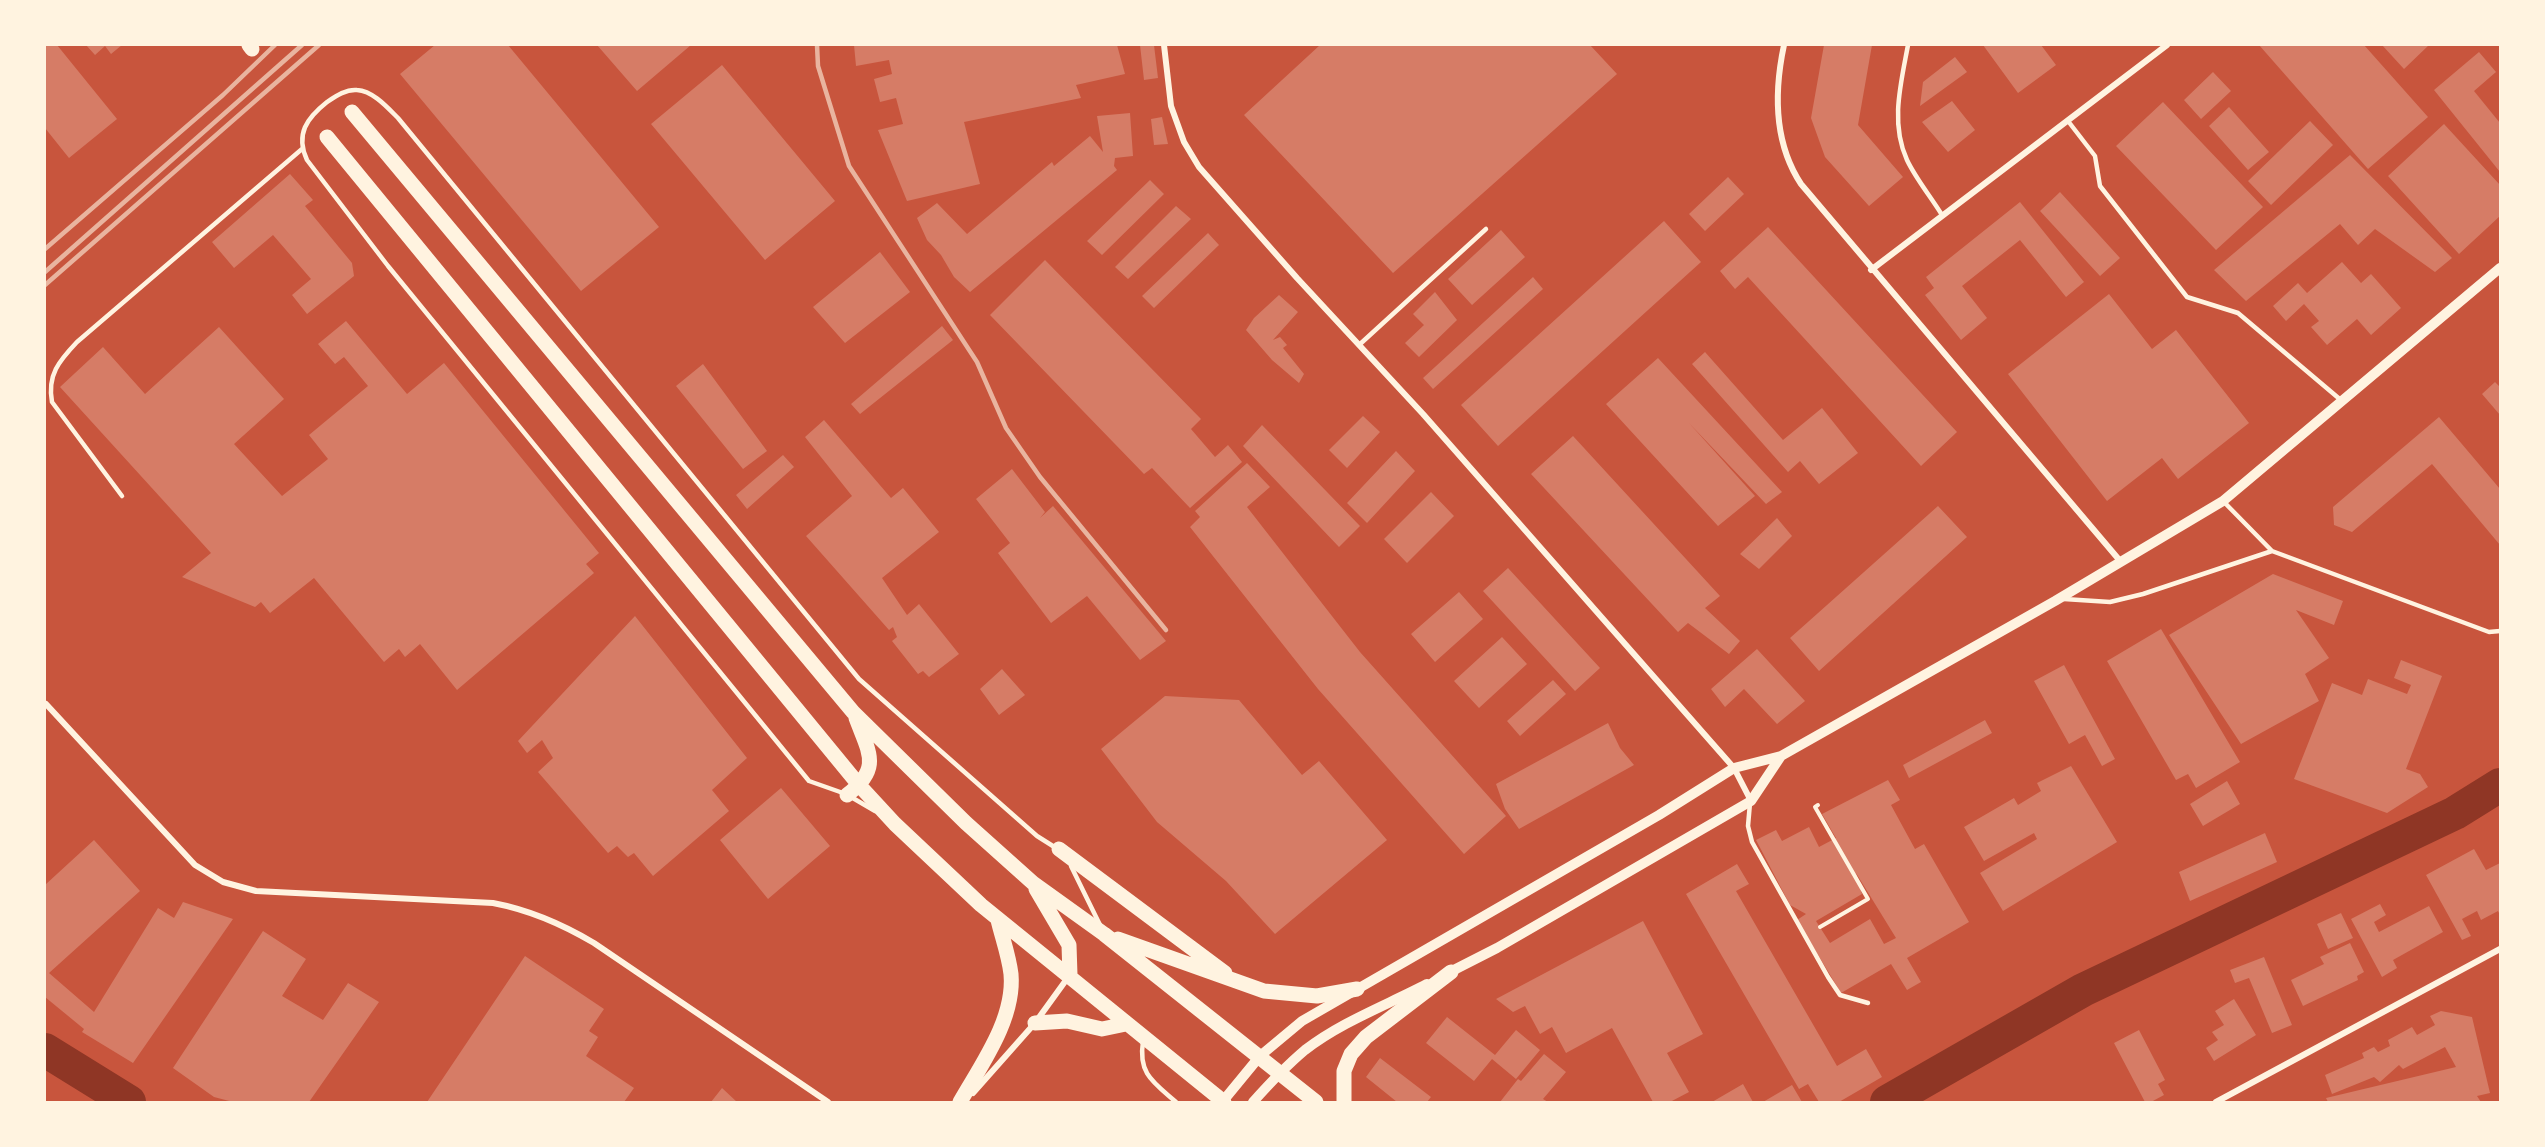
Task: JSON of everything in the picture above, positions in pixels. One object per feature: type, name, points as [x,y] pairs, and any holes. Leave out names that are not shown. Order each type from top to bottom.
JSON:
[{"type":"main road","points":[[352,112],[853,712],[1033,884],[1104,934],[1316,1102]]},
{"type":"main road","points":[[327,137],[860,785],[895,824],[998,920],[1070,975],[1143,1039],[1223,1102]]},
{"type":"main road","points":[[847,795],[860,785],[868,774],[872,760],[853,712]]},
{"type":"main road","points":[[1059,849],[1239,984]]},
{"type":"main road","points":[[1033,884],[1069,945],[1070,975]]},
{"type":"main road","points":[[962,1102],[992,1046],[1008,1007],[1011,975],[998,920]]},
{"type":"main road","points":[[1104,934],[1239,984],[1287,996],[1317,996],[1358,989]]},
{"type":"main road","points":[[1344,1102],[1344,1071],[1351,1054],[1366,1037],[1451,972]]},
{"type":"main road","points":[[1035,1023],[1067,1021],[1102,1029],[1126,1024]]},
{"type":"street","points":[[1164,45],[1171,106],[1184,142],[1199,167],[1734,768],[1751,801]]},
{"type":"street","points":[[1784,45],[1781,60],[1779,134],[1787,163],[1801,184],[1871,270],[2121,562]]},
{"type":"street","points":[[1871,270],[2167,45]]},
{"type":"street","points":[[1223,1102],[1260,1056],[1302,1021],[1659,815],[1734,768],[1781,756],[2058,599],[2223,501],[2500,268]]},
{"type":"street","points":[[46,704],[195,865],[212,877],[256,891],[493,903],[522,908],[594,943],[828,1102]]},
{"type":"street","points":[[1253,1102],[1279,1072],[1325,1036],[1497,948],[1751,801],[1781,756]]},
{"type":"street","points":[[2216,1102],[2500,949]]},
{"type":"street","points":[[962,1102],[1035,1023],[1070,975]]},
{"type":"lane","points":[[1908,45],[1899,94],[1898,128],[1907,159],[1942,215]]},
{"type":"lane","points":[[895,824],[847,795],[809,781],[388,266],[307,160],[302,149],[303,130],[308,118],[338,94],[355,89],[366,92],[386,106],[859,679],[1037,836],[1059,849],[1077,874],[1104,934]]},
{"type":"lane","points":[[2068,121],[2095,156],[2100,186],[2187,297],[2238,313],[2342,401]]},
{"type":"lane","points":[[122,496],[52,402],[49,388],[51,375],[77,342],[302,149]]},
{"type":"lane","points":[[1359,345],[1485,229]]},
{"type":"lane","points":[[2223,501],[2272,551],[2489,632],[2500,631]]},
{"type":"lane","points":[[2058,599],[2110,602],[2143,594],[2272,551]]},
{"type":"lane","points":[[1751,801],[1748,826],[1752,842],[1822,968],[1840,995],[1868,1003]]},
{"type":"lane","points":[[1143,1039],[1140,1056],[1143,1069],[1151,1081],[1176,1102]]},
{"type":"path","points":[[1818,805],[1815,807],[1868,899],[1820,927]]},
{"type":"building","points":[[45,45],[57,45],[117,119],[69,158],[45,128]]},
{"type":"building","points":[[86,45],[122,45],[111,54],[105,46],[95,55]]},
{"type":"building","points":[[435,45],[508,45],[659,227],[581,291],[400,74]]},
{"type":"building","points":[[597,45],[691,45],[637,91]]},
{"type":"building","points":[[854,45],[1117,45],[1125,74],[1076,85],[1081,98],[964,122],[980,184],[907,201],[878,130],[903,124],[896,98],[880,102],[874,79],[892,74],[889,60],[856,66]]},
{"type":"building","points":[[1140,45],[1154,45],[1158,78],[1144,80]]},
{"type":"building","points":[[1320,45],[1590,45],[1617,74],[1393,273],[1244,115]]},
{"type":"building","points":[[1824,45],[1872,45],[1858,125],[1903,177],[1869,206],[1825,157],[1811,118]]},
{"type":"building","points":[[1983,45],[2041,45],[2056,65],[2018,93]]},
{"type":"building","points":[[2259,45],[2364,45],[2428,117],[2368,169]]},
{"type":"building","points":[[2382,45],[2429,45],[2404,69]]},
{"type":"building","points":[[2479,52],[2496,72],[2474,91],[2500,123],[2500,172],[2434,90]]},
{"type":"building","points":[[1955,57],[1967,72],[1920,106],[1923,82]]},
{"type":"building","points":[[722,65],[835,201],[765,260],[651,124]]},
{"type":"building","points":[[2213,72],[2231,91],[2201,119],[2184,100]]},
{"type":"building","points":[[1952,101],[1975,130],[1948,152],[1922,122]]},
{"type":"building","points":[[2163,102],[2263,207],[2216,250],[2116,146]]},
{"type":"building","points":[[2229,107],[2269,152],[2248,170],[2209,126]]},
{"type":"building","points":[[1130,113],[1133,156],[1115,158],[1114,166],[1117,170],[970,292],[954,277],[941,255],[927,240],[917,218],[937,203],[967,234],[1052,162],[1054,166],[1090,136],[1103,152],[1097,116]]},
{"type":"building","points":[[1162,117],[1168,144],[1154,145],[1151,119]]},
{"type":"building","points":[[2310,121],[2333,145],[2271,205],[2248,181]]},
{"type":"building","points":[[2444,124],[2500,185],[2500,216],[2459,254],[2388,176]]},
{"type":"building","points":[[2350,155],[2452,258],[2435,272],[2375,229],[2358,245],[2340,224],[2246,301],[2214,270]]},
{"type":"building","points":[[290,174],[313,200],[305,206],[352,263],[354,276],[307,314],[292,295],[311,279],[273,235],[234,268],[212,242]]},
{"type":"building","points":[[1728,177],[1744,194],[1705,231],[1689,214]]},
{"type":"building","points":[[1150,180],[1164,194],[1102,255],[1087,241]]},
{"type":"building","points":[[2060,192],[2120,258],[2100,276],[2040,211]]},
{"type":"building","points":[[2020,202],[2084,282],[2066,297],[2020,240],[1962,286],[1987,318],[1961,340],[1925,295],[1934,288],[1926,277]]},
{"type":"building","points":[[1176,206],[1191,219],[1128,279],[1115,267]]},
{"type":"building","points":[[1664,221],[1701,262],[1498,446],[1461,405]]},
{"type":"building","points":[[1768,227],[1957,432],[1921,466],[1748,277],[1735,289],[1720,271]]},
{"type":"building","points":[[1501,230],[1525,257],[1472,305],[1448,279]]},
{"type":"building","points":[[1208,233],[1219,245],[1154,308],[1142,296]]},
{"type":"building","points":[[880,252],[910,292],[845,343],[813,307]]},
{"type":"building","points":[[1045,260],[1201,419],[1191,429],[1215,457],[1228,445],[1242,462],[1190,508],[1152,468],[1144,474],[990,315]]},
{"type":"building","points":[[2342,262],[2361,283],[2371,274],[2401,308],[2371,335],[2357,319],[2327,345],[2311,327],[2319,321],[2304,304],[2286,321],[2273,306],[2298,283],[2307,293]]},
{"type":"building","points":[[1533,277],[1543,289],[1433,389],[1423,378]]},
{"type":"building","points":[[1435,292],[1457,320],[1419,357],[1405,343],[1424,325],[1413,314]]},
{"type":"building","points":[[2109,294],[2152,349],[2176,330],[2249,423],[2178,479],[2162,458],[2107,501],[2008,374]]},
{"type":"building","points":[[1279,295],[1298,312],[1273,340],[1280,337],[1287,345],[1283,348],[1304,374],[1299,383],[1272,360],[1246,330],[1254,318]]},
{"type":"building","points":[[346,321],[407,394],[444,363],[599,553],[586,564],[594,573],[457,690],[420,644],[405,657],[399,649],[384,662],[314,578],[270,613],[261,602],[255,607],[182,577],[211,553],[60,387],[103,347],[145,394],[219,327],[284,399],[234,444],[282,496],[328,459],[309,435],[368,386],[344,357],[335,364],[318,344]]},
{"type":"building","points":[[942,326],[953,340],[860,414],[851,404]]},
{"type":"building","points":[[1705,352],[1783,440],[1822,408],[1858,453],[1819,484],[1800,461],[1788,472],[1692,364]]},
{"type":"building","points":[[1658,358],[1782,492],[1766,504],[1689,423],[1755,496],[1718,526],[1606,404]]},
{"type":"building","points":[[703,364],[767,451],[743,469],[676,386]]},
{"type":"building","points":[[2495,382],[2500,387],[2500,415],[2482,394]]},
{"type":"building","points":[[1363,416],[1380,432],[1347,468],[1329,450]]},
{"type":"building","points":[[2439,417],[2500,489],[2500,545],[2432,464],[2352,532],[2334,525],[2333,507]]},
{"type":"building","points":[[824,420],[891,498],[903,488],[939,532],[882,578],[907,615],[919,604],[959,654],[929,677],[923,671],[918,674],[892,641],[897,637],[893,627],[889,630],[806,536],[852,496],[805,437]]},
{"type":"building","points":[[1262,425],[1360,526],[1339,547],[1243,446]]},
{"type":"building","points":[[1573,436],[1720,596],[1705,608],[1740,641],[1729,654],[1688,623],[1678,632],[1531,474]]},
{"type":"building","points":[[1396,451],[1415,471],[1367,523],[1347,503]]},
{"type":"building","points":[[783,455],[794,467],[747,509],[736,495]]},
{"type":"building","points":[[1247,463],[1270,487],[1247,507],[1360,652],[1506,816],[1464,854],[1318,689],[1190,527],[1200,517],[1195,511]]},
{"type":"building","points":[[1012,469],[1045,512],[1040,518],[1053,506],[1166,641],[1140,660],[1087,596],[1051,623],[998,553],[1010,543],[976,499]]},
{"type":"building","points":[[1431,492],[1454,516],[1407,563],[1384,539]]},
{"type":"building","points":[[1938,506],[1967,537],[1819,671],[1790,638]]},
{"type":"building","points":[[1777,518],[1792,536],[1759,569],[1740,554]]},
{"type":"building","points":[[1508,568],[1600,668],[1575,691],[1483,591]]},
{"type":"building","points":[[2273,574],[2343,601],[2334,625],[2296,610],[2329,658],[2305,674],[2319,701],[2241,744],[2169,635]]},
{"type":"building","points":[[1459,592],[1483,619],[1435,662],[1411,634]]},
{"type":"building","points":[[635,616],[747,758],[712,790],[729,811],[653,876],[634,853],[628,857],[617,846],[608,853],[538,772],[553,758],[542,740],[527,753],[518,741]]},
{"type":"building","points":[[2161,629],[2240,762],[2196,788],[2188,774],[2176,780],[2107,661]]},
{"type":"building","points":[[1502,637],[1527,664],[1479,708],[1454,681]]},
{"type":"building","points":[[1757,649],[1805,701],[1777,724],[1744,689],[1725,707],[1711,689]]},
{"type":"building","points":[[2401,660],[2442,676],[2406,769],[2420,774],[2428,787],[2387,813],[2294,779],[2332,683],[2362,695],[2368,679],[2407,694],[2411,685],[2394,678]]},
{"type":"building","points":[[2064,665],[2115,759],[2102,766],[2085,735],[2069,744],[2034,681]]},
{"type":"building","points":[[1002,669],[1025,695],[999,715],[980,689]]},
{"type":"building","points":[[1553,680],[1566,694],[1520,736],[1507,721]]},
{"type":"building","points":[[1165,696],[1239,700],[1302,775],[1319,761],[1387,840],[1275,934],[1226,881],[1157,822],[1101,749]]},
{"type":"building","points":[[1985,720],[1992,733],[1909,778],[1903,765]]},
{"type":"building","points":[[1608,723],[1620,748],[1634,765],[1519,829],[1505,809],[1496,784]]},
{"type":"building","points":[[2071,766],[2117,842],[2003,911],[1980,873],[2037,839],[2034,833],[1984,861],[1964,827],[2014,798],[2018,805],[2041,791],[2037,783]]},
{"type":"building","points":[[1888,780],[1900,800],[1891,805],[1915,849],[1924,844],[1969,922],[1907,958],[1921,982],[1907,990],[1891,964],[1841,993],[1797,920],[1806,914],[1790,905],[1756,840],[1776,830],[1782,841],[1809,827],[1819,847],[1836,838],[1822,814]],"holes":[[[1856,873],[1896,938],[1884,944],[1870,919],[1830,943],[1816,921],[1862,894]]]},
{"type":"building","points":[[2227,781],[2240,804],[2203,826],[2190,804]]},
{"type":"building","points":[[781,788],[830,846],[768,899],[720,840]]},
{"type":"building","points":[[2265,833],[2277,862],[2190,901],[2179,872]]},
{"type":"building","points":[[94,840],[140,891],[49,973],[94,1012],[158,908],[174,918],[183,902],[233,919],[133,1063],[82,1032],[84,1029],[45,997],[45,885]]},
{"type":"building","points":[[2474,849],[2486,870],[2500,863],[2500,915],[2498,911],[2481,920],[2477,911],[2462,919],[2471,936],[2462,940],[2426,875]]},
{"type":"building","points":[[1737,864],[1749,884],[1736,891],[1837,1066],[1866,1049],[1882,1077],[1839,1102],[1819,1102],[1808,1084],[1799,1089],[1686,894]]},
{"type":"building","points":[[2380,904],[2386,915],[2374,922],[2379,932],[2429,906],[2443,932],[2393,960],[2397,968],[2382,977],[2351,919]]},
{"type":"building","points":[[2341,913],[2353,938],[2328,949],[2317,924]]},
{"type":"building","points":[[1643,921],[1703,1034],[1667,1053],[1689,1092],[1670,1102],[1653,1102],[1612,1028],[1566,1053],[1552,1027],[1540,1034],[1525,1006],[1513,1012],[1496,999]]},
{"type":"building","points":[[263,931],[306,959],[282,996],[323,1020],[348,983],[379,1002],[309,1102],[233,1102],[214,1097],[173,1068]]},
{"type":"building","points":[[2350,943],[2364,972],[2357,976],[2358,980],[2303,1006],[2291,980],[2324,964],[2320,957]]},
{"type":"building","points":[[525,956],[604,1009],[589,1031],[598,1037],[586,1056],[634,1088],[624,1102],[427,1102]]},
{"type":"building","points":[[2264,957],[2292,1025],[2272,1033],[2249,978],[2235,983],[2230,970]]},
{"type":"building","points":[[2234,999],[2256,1035],[2214,1061],[2206,1048],[2218,1040],[2212,1032],[2224,1025],[2215,1011]]},
{"type":"building","points":[[2441,1011],[2472,1017],[2490,1093],[2477,1096],[2481,1102],[2328,1102],[2326,1098],[2456,1067],[2445,1047],[2403,1069],[2399,1065],[2380,1082],[2374,1077],[2332,1094],[2325,1075],[2364,1058],[2362,1053],[2374,1047],[2378,1052],[2390,1046],[2388,1040],[2412,1027],[2417,1035],[2435,1025],[2430,1016]]},
{"type":"building","points":[[1447,1017],[1495,1055],[1516,1030],[1540,1050],[1516,1079],[1492,1059],[1474,1081],[1426,1043]]},
{"type":"building","points":[[2139,1030],[2165,1080],[2158,1084],[2164,1095],[2151,1102],[2145,1102],[2114,1043]]},
{"type":"building","points":[[1544,1054],[1566,1072],[1543,1099],[1548,1102],[1500,1102],[1518,1079],[1521,1081]]},
{"type":"building","points":[[1380,1058],[1431,1097],[1427,1102],[1397,1102],[1366,1077]]},
{"type":"building","points":[[1743,1084],[1753,1102],[1712,1102]]},
{"type":"building","points":[[1792,1085],[1802,1102],[1763,1102]]},
{"type":"building","points":[[722,1088],[737,1102],[711,1102]]},
{"type":"waterway","points":[[1887,1102],[2083,990],[2455,813],[2500,785]]},
{"type":"waterway","points":[[45,1050],[129,1102]]},
{"type":"railway","points":[[45,249],[223,95],[275,45]]},
{"type":"railway","points":[[45,272],[302,45]]},
{"type":"railway","points":[[45,285],[319,45]]},
{"type":"railway","points":[[817,45],[818,66],[849,166],[977,362],[1006,428],[1040,477],[1166,630]]}]
